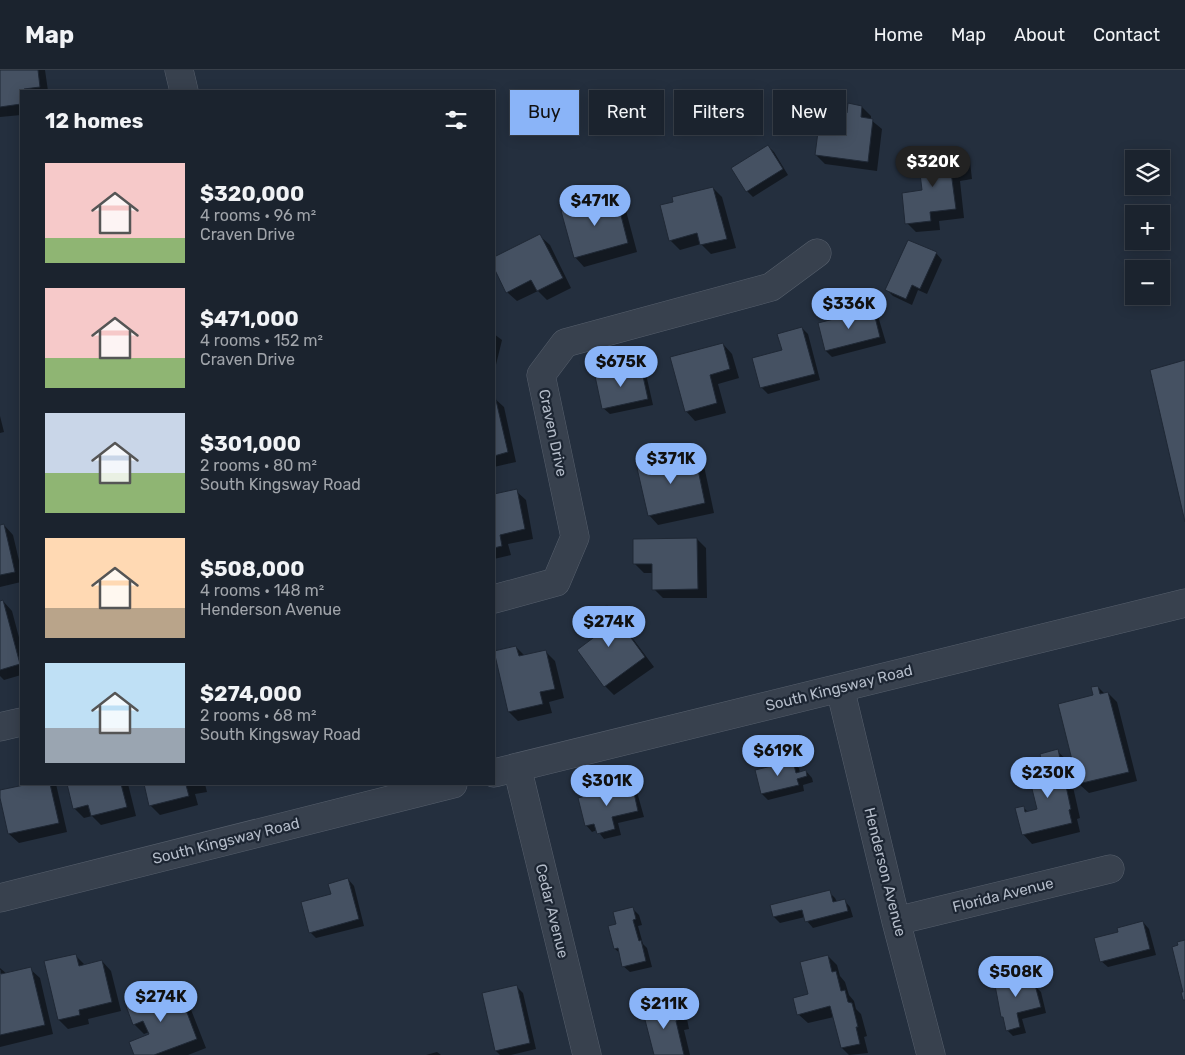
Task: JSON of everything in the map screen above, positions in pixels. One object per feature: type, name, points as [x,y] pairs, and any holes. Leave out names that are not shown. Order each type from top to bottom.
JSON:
[{"type":"street","points":[[179,70],[184,90]]},
{"type":"street","name":"Craven Drive","points":[[495,599],[556,582],[575,537],[541,375],[565,343],[771,287],[818,254]]},
{"type":"street","name":"South Kingsway Road","points":[[505,770],[1185,603]]},
{"type":"street","name":"Henderson Avenue","points":[[840,688],[896,921],[931,1055]]},
{"type":"street","points":[[0,727],[20,722]]},
{"type":"street","name":"Cedar Avenue","points":[[505,770],[587,1055]]},
{"type":"street","name":"South Kingsway Road","points":[[0,898],[449,785]]},
{"type":"street","name":"Florida Avenue","points":[[896,921],[1110,869]]},
{"type":"building","points":[[0,70],[38,70],[40,87],[20,90],[20,104],[0,107]]},
{"type":"building","points":[[848,103],[862,106],[861,117],[873,119],[868,162],[815,155],[818,135],[846,135]]},
{"type":"building","points":[[768,145],[783,169],[746,192],[731,168]]},
{"type":"building","points":[[961,152],[963,170],[951,172],[956,209],[930,212],[931,221],[905,224],[902,193],[922,190],[918,157]]},
{"type":"building","points":[[713,187],[727,239],[700,245],[697,233],[669,241],[660,205],[673,202],[672,197]]},
{"type":"building","points":[[616,196],[628,243],[574,258],[561,211]]},
{"type":"building","points":[[540,234],[563,278],[537,291],[531,280],[506,293],[495,270],[495,256]]},
{"type":"building","points":[[908,240],[937,252],[920,289],[912,285],[906,299],[885,290]]},
{"type":"building","points":[[873,309],[880,337],[825,351],[818,323]]},
{"type":"building","points":[[802,327],[815,374],[760,388],[752,358],[782,350],[777,334]]},
{"type":"building","points":[[723,343],[730,369],[710,375],[717,403],[685,412],[670,357]]},
{"type":"building","points":[[1185,360],[1185,522],[1150,370]]},
{"type":"building","points":[[641,367],[648,399],[602,409],[595,376]]},
{"type":"building","points":[[495,396],[508,452],[495,456]]},
{"type":"building","points":[[695,455],[705,503],[648,516],[637,468]]},
{"type":"building","points":[[517,489],[525,529],[500,535],[502,546],[495,548],[495,494]]},
{"type":"building","points":[[4,524],[15,572],[0,575],[0,525]]},
{"type":"building","points":[[697,538],[698,589],[652,590],[652,564],[633,564],[633,539]]},
{"type":"building","points":[[3,600],[20,664],[0,670],[0,601]]},
{"type":"building","points":[[607,605],[645,657],[604,687],[577,650],[597,635],[586,620]]},
{"type":"building","points":[[516,646],[519,656],[546,650],[555,689],[540,692],[543,704],[508,712],[495,651]]},
{"type":"building","points":[[1098,686],[1100,694],[1108,692],[1129,772],[1078,784],[1058,704],[1093,695],[1091,687]]},
{"type":"building","points":[[1058,749],[1071,809],[1069,810],[1072,823],[1022,835],[1015,808],[1024,806],[1025,812],[1037,809],[1031,785],[1046,781],[1040,754]]},
{"type":"building","points":[[793,761],[796,773],[806,770],[807,776],[797,779],[799,785],[761,794],[755,770]]},
{"type":"building","points":[[632,784],[638,811],[612,817],[615,829],[597,834],[594,824],[585,826],[578,798]]},
{"type":"building","points":[[24,785],[50,785],[59,823],[8,834],[0,790]]},
{"type":"building","points":[[67,785],[121,785],[127,807],[91,816],[88,805],[73,809]]},
{"type":"building","points":[[144,785],[186,785],[189,796],[149,806]]},
{"type":"building","points":[[348,878],[359,919],[309,933],[301,902],[331,894],[328,884]]},
{"type":"building","points":[[830,890],[833,902],[845,899],[848,911],[805,922],[802,910],[773,917],[770,905]]},
{"type":"building","points":[[633,907],[636,919],[633,920],[639,941],[641,940],[646,961],[622,967],[618,948],[614,949],[608,926],[616,924],[613,912]]},
{"type":"building","points":[[1143,921],[1150,949],[1100,962],[1094,938],[1118,932],[1117,928]]},
{"type":"building","points":[[1185,940],[1185,1000],[1183,1000],[1181,992],[1183,992],[1172,947],[1178,945],[1177,942]]},
{"type":"building","points":[[76,954],[79,966],[102,960],[112,1002],[79,1010],[80,1015],[58,1020],[44,961]]},
{"type":"building","points":[[828,955],[832,972],[836,971],[841,991],[845,990],[848,1002],[852,1003],[860,1044],[841,1048],[830,1006],[797,1015],[793,998],[808,994],[800,962]]},
{"type":"building","points":[[31,967],[45,1025],[0,1035],[0,970],[1,974]]},
{"type":"building","points":[[1029,972],[1032,986],[1035,985],[1041,1007],[1017,1013],[1020,1027],[1006,1031],[1003,1017],[1001,1017],[994,980]]},
{"type":"building","points":[[517,985],[530,1043],[495,1051],[482,993]]},
{"type":"building","points":[[177,986],[197,1039],[154,1055],[134,1055],[129,1042],[149,1034],[143,1021],[133,1025],[126,1006]]},
{"type":"building","points":[[676,1003],[680,1019],[676,1021],[684,1055],[654,1055],[643,1012]]}]
